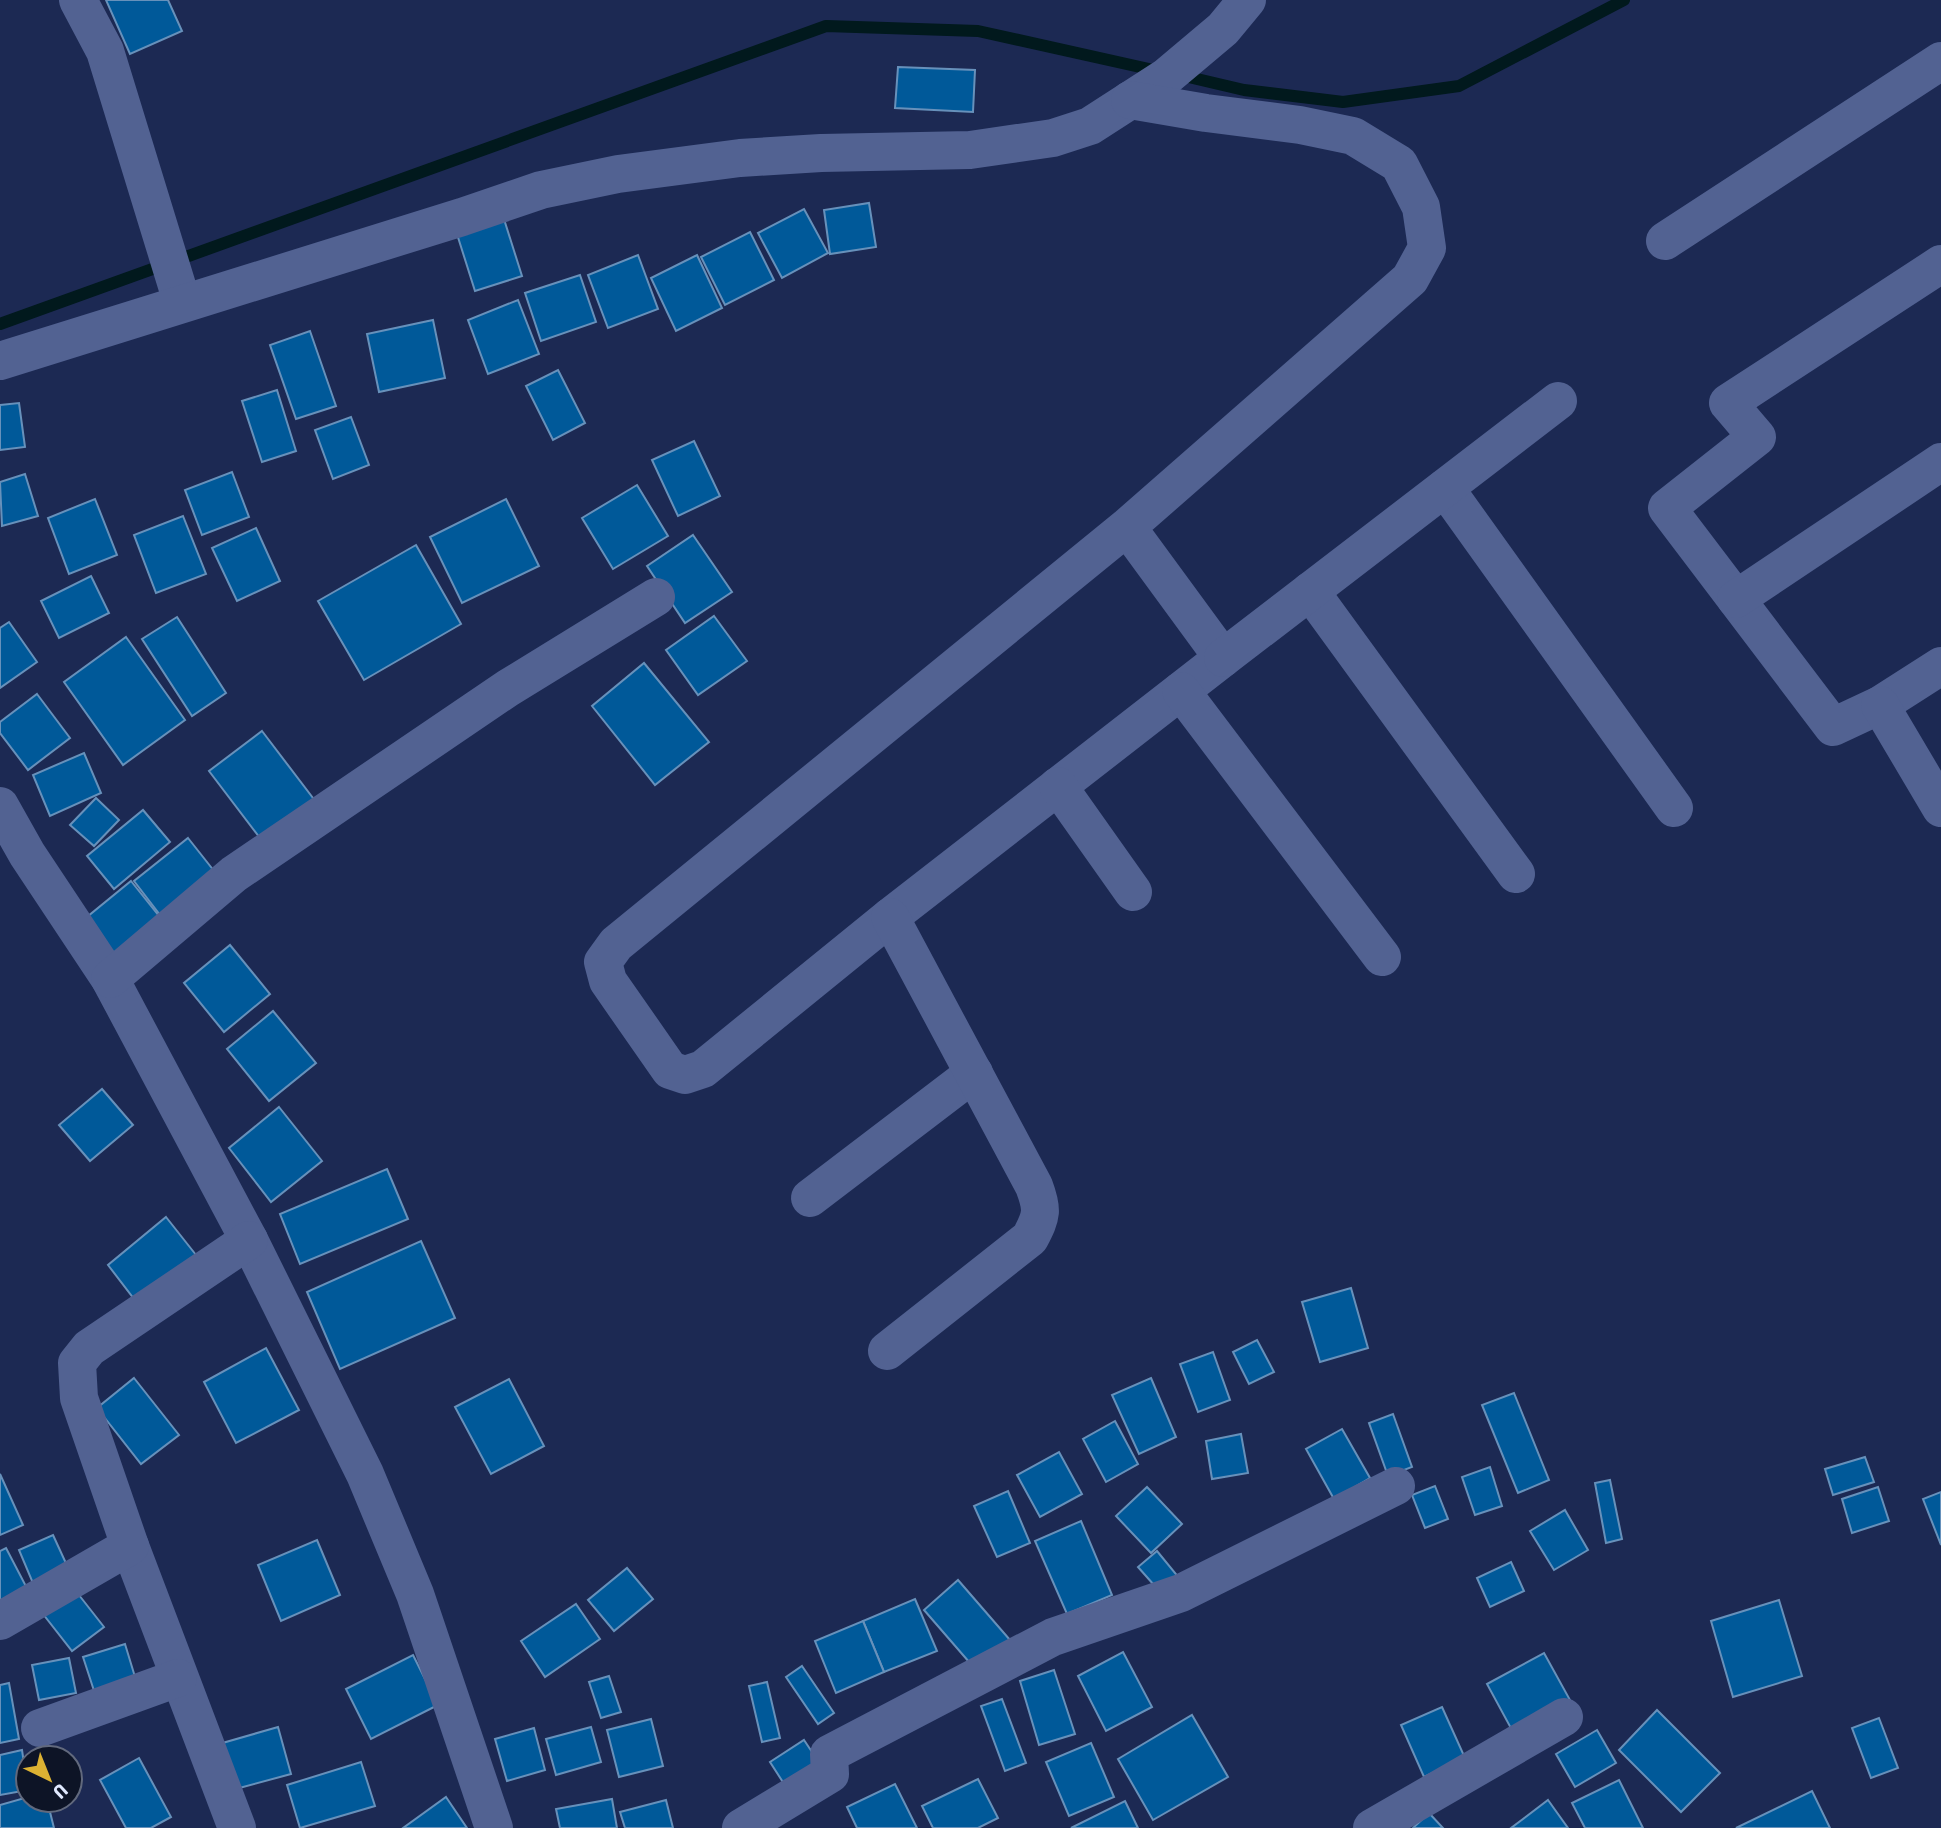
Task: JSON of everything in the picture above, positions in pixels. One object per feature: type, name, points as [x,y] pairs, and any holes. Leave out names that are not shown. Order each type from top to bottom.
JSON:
[{"type":"street","points":[[78,0],[105,51],[179,291]]},
{"type":"street","points":[[0,361],[179,291],[462,217],[541,190],[618,174],[740,158],[821,153],[971,150],[1053,138],[1090,125],[1166,77],[1223,29],[1247,0]]},
{"type":"street","points":[[1665,241],[1941,61]]},
{"type":"street","points":[[1130,100],[1300,125],[1353,136],[1399,164],[1421,208],[1427,248],[1410,279],[1127,527],[616,943],[603,962],[608,981],[670,1070],[685,1075],[704,1069],[890,917],[1558,401]]},
{"type":"street","points":[[1941,264],[1728,403],[1757,437],[1667,508],[1833,727],[1880,705],[1941,666]]},
{"type":"street","points":[[1736,599],[1941,462]]},
{"type":"street","points":[[1444,488],[1674,808]]},
{"type":"street","points":[[1127,527],[1223,658]]},
{"type":"street","points":[[1310,591],[1516,874]]},
{"type":"street","points":[[110,979],[234,874],[508,688],[656,597]]},
{"type":"street","points":[[1181,691],[1382,957]]},
{"type":"street","points":[[1880,705],[1941,808]]},
{"type":"street","points":[[1058,786],[1133,892]]},
{"type":"street","points":[[0,806],[27,854],[110,979],[249,1240],[365,1474],[415,1594],[494,1828]]},
{"type":"street","points":[[887,1351],[1030,1238],[1040,1220],[1042,1206],[1034,1185],[890,917]]},
{"type":"street","points":[[810,1198],[974,1073]]},
{"type":"street","points":[[237,1828],[178,1678],[79,1398],[77,1363],[89,1348],[249,1240]]},
{"type":"street","points":[[741,1828],[830,1774],[829,1754],[1029,1649],[1053,1637],[1181,1593],[1396,1486]]},
{"type":"street","points":[[0,1621],[130,1546]]},
{"type":"street","points":[[40,1728],[178,1678]]},
{"type":"street","points":[[1372,1828],[1564,1717]]},
{"type":"building","points":[[106,0],[168,0],[182,31],[130,54]]},
{"type":"building","points":[[898,67],[975,70],[973,112],[895,108]]},
{"type":"building","points":[[869,203],[876,247],[830,254],[824,210]]},
{"type":"building","points":[[804,209],[828,253],[782,278],[758,233]]},
{"type":"building","points":[[503,216],[522,276],[475,291],[456,231]]},
{"type":"building","points":[[750,232],[774,280],[725,305],[701,257]]},
{"type":"building","points":[[638,255],[658,309],[608,328],[588,275]]},
{"type":"building","points":[[697,255],[722,308],[676,331],[651,278]]},
{"type":"building","points":[[580,275],[596,322],[541,341],[525,293]]},
{"type":"building","points":[[518,300],[539,354],[488,374],[468,320]]},
{"type":"building","points":[[433,320],[445,378],[379,392],[367,334]]},
{"type":"building","points":[[310,331],[336,406],[296,419],[270,345]]},
{"type":"building","points":[[558,370],[585,423],[553,440],[526,386]]},
{"type":"building","points":[[277,390],[296,451],[262,462],[242,401]]},
{"type":"building","points":[[19,403],[25,447],[0,450],[0,405]]},
{"type":"building","points":[[351,417],[369,465],[333,479],[315,430]]},
{"type":"building","points":[[694,441],[720,496],[678,516],[652,460]]},
{"type":"building","points":[[232,472],[249,517],[202,535],[185,490]]},
{"type":"building","points":[[25,474],[38,516],[2,526],[0,482]]},
{"type":"building","points":[[637,485],[668,536],[613,569],[582,518]]},
{"type":"building","points":[[95,499],[117,555],[69,574],[48,518]]},
{"type":"building","points":[[506,499],[539,566],[462,603],[430,537]]},
{"type":"building","points":[[183,516],[206,574],[156,593],[134,535]]},
{"type":"building","points":[[256,528],[280,581],[237,601],[212,548]]},
{"type":"building","points":[[693,535],[732,592],[685,623],[647,566]]},
{"type":"building","points":[[416,545],[461,624],[364,680],[318,601]]},
{"type":"building","points":[[91,576],[109,613],[59,638],[41,601]]},
{"type":"building","points":[[714,616],[747,661],[698,695],[666,650]]},
{"type":"building","points":[[177,617],[226,693],[192,716],[142,639]]},
{"type":"building","points":[[9,622],[37,662],[0,688],[0,628]]},
{"type":"building","points":[[126,637],[185,720],[123,765],[64,682]]},
{"type":"building","points":[[644,663],[709,742],[655,785],[592,706]]},
{"type":"building","points":[[37,694],[70,738],[28,770],[0,733],[0,722]]},
{"type":"building","points":[[262,731],[316,802],[263,842],[209,771]]},
{"type":"building","points":[[84,753],[101,793],[50,816],[33,775]]},
{"type":"building","points":[[96,798],[119,820],[94,846],[70,825]]},
{"type":"building","points":[[143,810],[170,842],[114,889],[87,856]]},
{"type":"building","points":[[188,838],[222,881],[167,924],[134,881]]},
{"type":"building","points":[[131,881],[167,926],[113,971],[76,926]]},
{"type":"building","points":[[230,945],[270,994],[224,1032],[184,983]]},
{"type":"building","points":[[273,1011],[316,1063],[269,1101],[227,1049]]},
{"type":"building","points":[[102,1089],[133,1125],[90,1161],[59,1125]]},
{"type":"building","points":[[279,1107],[322,1161],[271,1202],[229,1148]]},
{"type":"building","points":[[387,1169],[408,1219],[300,1264],[280,1214]]},
{"type":"building","points":[[166,1217],[200,1260],[141,1308],[108,1265]]},
{"type":"building","points":[[421,1241],[455,1318],[340,1369],[307,1292]]},
{"type":"building","points":[[1351,1288],[1368,1348],[1320,1362],[1302,1302]]},
{"type":"building","points":[[1257,1340],[1274,1372],[1249,1384],[1233,1352]]},
{"type":"building","points":[[266,1348],[299,1410],[236,1443],[204,1382]]},
{"type":"building","points":[[1213,1352],[1230,1400],[1198,1412],[1180,1364]]},
{"type":"building","points":[[134,1378],[179,1435],[141,1464],[97,1408]]},
{"type":"building","points":[[1151,1378],[1176,1437],[1139,1454],[1112,1395]]},
{"type":"building","points":[[509,1379],[544,1446],[491,1474],[455,1407]]},
{"type":"building","points":[[1514,1393],[1549,1480],[1518,1493],[1482,1405]]},
{"type":"building","points":[[1393,1414],[1412,1467],[1388,1476],[1369,1423]]},
{"type":"building","points":[[1115,1421],[1138,1464],[1106,1482],[1083,1439]]},
{"type":"building","points":[[1342,1429],[1370,1478],[1334,1499],[1306,1449]]},
{"type":"building","points":[[1241,1434],[1248,1473],[1212,1479],[1206,1441]]},
{"type":"building","points":[[1059,1452],[1082,1494],[1040,1517],[1017,1475]]},
{"type":"building","points":[[1865,1457],[1874,1482],[1833,1495],[1825,1469]]},
{"type":"building","points":[[1490,1467],[1502,1506],[1475,1515],[1462,1477]]},
{"type":"building","points":[[0,1474],[23,1525],[0,1535]]},
{"type":"building","points":[[1610,1480],[1622,1539],[1606,1543],[1595,1483]]},
{"type":"building","points":[[1435,1486],[1448,1519],[1425,1528],[1412,1495]]},
{"type":"building","points":[[1147,1487],[1182,1524],[1151,1553],[1116,1516]]},
{"type":"building","points":[[1878,1487],[1889,1521],[1852,1533],[1842,1499]]},
{"type":"building","points":[[1008,1491],[1030,1543],[997,1557],[974,1506]]},
{"type":"building","points":[[1941,1492],[1941,1545],[1923,1499]]},
{"type":"building","points":[[1565,1510],[1588,1550],[1554,1570],[1530,1531]]},
{"type":"building","points":[[1081,1521],[1112,1595],[1067,1614],[1035,1541]]},
{"type":"building","points":[[53,1535],[70,1572],[35,1588],[19,1550]]},
{"type":"building","points":[[317,1540],[340,1595],[281,1621],[258,1565]]},
{"type":"building","points":[[6,1548],[30,1594],[0,1609],[0,1551]]},
{"type":"building","points":[[1157,1551],[1180,1579],[1162,1594],[1138,1567]]},
{"type":"building","points":[[1511,1562],[1524,1591],[1490,1607],[1477,1578]]},
{"type":"building","points":[[627,1568],[653,1599],[614,1631],[588,1600]]},
{"type":"building","points":[[958,1580],[1010,1640],[976,1670],[924,1610]]},
{"type":"building","points":[[75,1590],[104,1627],[72,1651],[43,1614]]},
{"type":"building","points":[[915,1599],[937,1651],[884,1672],[863,1621]]},
{"type":"building","points":[[1779,1600],[1802,1676],[1733,1697],[1711,1621]]},
{"type":"building","points":[[576,1604],[600,1639],[545,1677],[521,1641]]},
{"type":"building","points":[[863,1621],[884,1672],[836,1693],[815,1641]]},
{"type":"building","points":[[125,1644],[139,1690],[98,1703],[83,1657]]},
{"type":"building","points":[[1123,1652],[1152,1707],[1106,1731],[1078,1676]]},
{"type":"building","points":[[1544,1653],[1570,1700],[1513,1732],[1487,1684]]},
{"type":"building","points":[[413,1655],[438,1705],[371,1739],[346,1689]]},
{"type":"building","points":[[69,1658],[76,1693],[39,1700],[32,1665]]},
{"type":"building","points":[[802,1666],[834,1713],[818,1724],[786,1677]]},
{"type":"building","points":[[1054,1670],[1075,1734],[1039,1745],[1020,1681]]},
{"type":"building","points":[[609,1676],[621,1712],[601,1718],[589,1682]]},
{"type":"building","points":[[767,1682],[780,1738],[762,1742],[749,1686]]},
{"type":"building","points":[[9,1683],[19,1739],[0,1743],[0,1685]]},
{"type":"building","points":[[1002,1699],[1026,1763],[1005,1771],[981,1706]]},
{"type":"building","points":[[1442,1707],[1465,1758],[1424,1777],[1401,1725]]},
{"type":"building","points":[[1657,1710],[1720,1773],[1681,1812],[1619,1750]]},
{"type":"building","points":[[1192,1715],[1228,1777],[1153,1820],[1118,1759]]},
{"type":"building","points":[[1879,1718],[1898,1768],[1871,1778],[1852,1728]]},
{"type":"building","points":[[651,1719],[663,1766],[619,1777],[607,1730]]},
{"type":"building","points":[[278,1727],[291,1774],[232,1790],[219,1744]]},
{"type":"building","points":[[591,1727],[601,1762],[556,1775],[546,1739]]},
{"type":"building","points":[[534,1728],[545,1770],[507,1781],[495,1739]]},
{"type":"building","points":[[1597,1730],[1616,1763],[1575,1787],[1556,1754]]},
{"type":"building","points":[[804,1740],[822,1767],[788,1790],[770,1762]]},
{"type":"building","points":[[1091,1743],[1114,1797],[1069,1816],[1046,1762]]},
{"type":"building","points":[[14,1752],[14,1792],[0,1795],[0,1755]]},
{"type":"building","points":[[139,1758],[171,1817],[151,1828],[126,1828],[100,1780]]},
{"type":"building","points":[[361,1762],[375,1806],[300,1828],[287,1785]]},
{"type":"building","points":[[978,1779],[998,1818],[978,1828],[933,1828],[922,1806]]},
{"type":"building","points":[[1619,1780],[1643,1828],[1585,1828],[1572,1803]]},
{"type":"building","points":[[895,1784],[917,1828],[857,1828],[847,1807]]},
{"type":"building","points":[[1812,1791],[1830,1828],[1736,1828]]},
{"type":"building","points":[[446,1797],[467,1828],[403,1828]]},
{"type":"building","points":[[612,1799],[617,1828],[560,1828],[556,1809]]},
{"type":"building","points":[[666,1800],[673,1828],[625,1828],[620,1812]]},
{"type":"building","points":[[1548,1800],[1568,1828],[1511,1828]]},
{"type":"building","points":[[14,1801],[14,1814],[50,1814],[54,1828],[0,1828],[0,1805]]},
{"type":"building","points":[[1125,1801],[1138,1828],[1071,1828]]},
{"type":"building","points":[[1429,1813],[1443,1828],[1413,1828]]},
{"type":"waterway","points":[[1180,75],[1244,90],[1343,102],[1459,86],[1624,0]]},
{"type":"waterway","points":[[0,324],[826,26],[978,31],[1158,71]]}]
